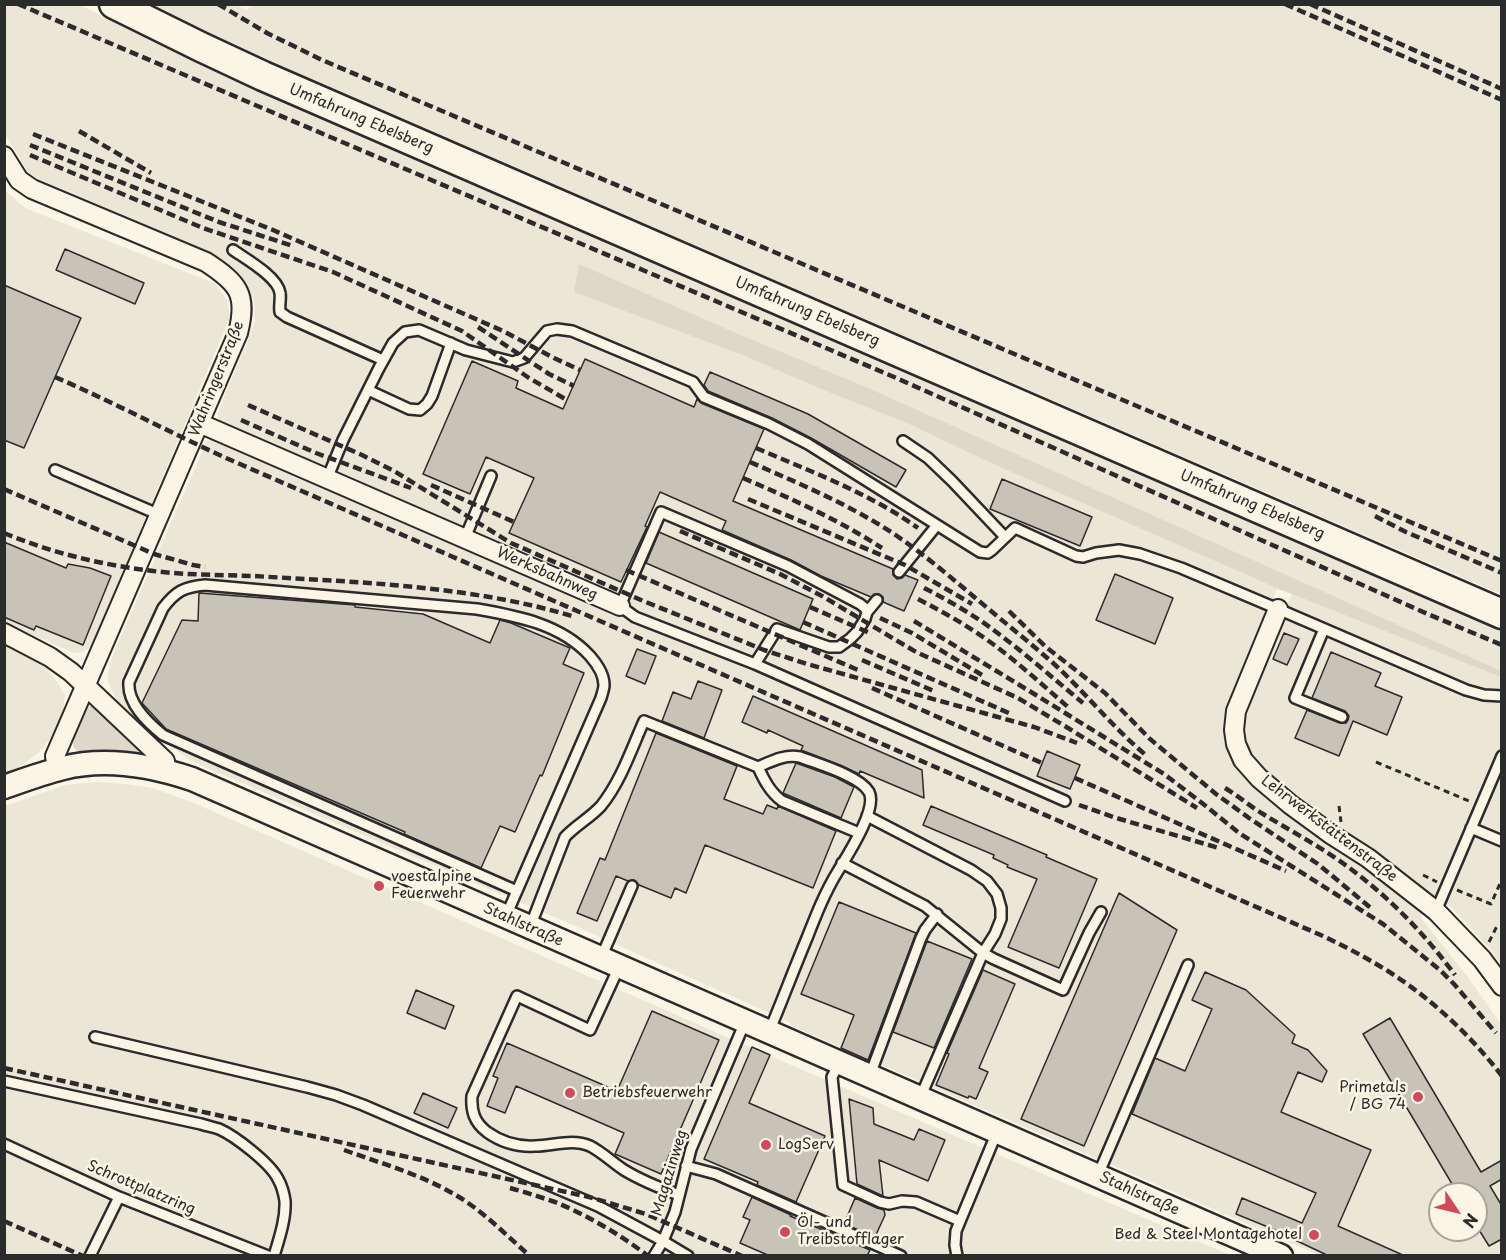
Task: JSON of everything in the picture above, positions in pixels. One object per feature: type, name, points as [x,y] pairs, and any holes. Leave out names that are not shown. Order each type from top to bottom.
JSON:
[{"type":"main road","name":"Umfahrung Ebelsberg","points":[[114,4],[264,76],[1502,614]]},
{"type":"street","name":"Wahringerstraße","points":[[4,156],[19,180],[32,189],[206,262],[231,281],[239,292],[242,303],[242,317],[238,333],[55,756],[57,770]]},
{"type":"street","name":"Werksbahnweg","points":[[199,423],[620,606]]},
{"type":"street","name":"Lehrwerkstättenstraße","points":[[1278,609],[1236,711],[1234,730],[1236,744],[1243,760],[1259,778],[1291,805],[1368,858],[1436,911],[1482,959],[1502,986]]},
{"type":"street","points":[[4,633],[50,657],[71,672],[165,761],[166,770]]},
{"type":"street","name":"Stahlstraße","points":[[4,787],[57,770],[89,763],[136,765],[166,770],[1281,1256]]},
{"type":"lane","points":[[234,250],[265,272],[277,285],[280,292],[280,312],[383,360]]},
{"type":"lane","points":[[327,479],[383,360],[393,343],[405,332],[419,330],[466,350],[513,362],[524,358],[547,331],[557,329],[572,332],[693,382],[704,397],[769,424],[808,444],[980,552],[987,553],[1015,528],[1076,556],[1083,557],[1119,550],[1140,554],[1181,568],[1466,690],[1484,695],[1502,696]]},
{"type":"lane","points":[[368,390],[409,410],[420,410],[432,396],[451,343]]},
{"type":"lane","points":[[903,441],[928,458],[1005,537]]},
{"type":"lane","points":[[55,470],[159,515]]},
{"type":"lane","points":[[465,538],[491,476]]},
{"type":"lane","points":[[620,606],[662,512],[788,566],[860,604],[867,612]]},
{"type":"lane","points":[[899,572],[938,525]]},
{"type":"lane","points":[[506,917],[601,698],[604,686],[603,675],[595,661],[583,648],[546,626],[510,615],[477,609],[205,585],[191,586],[171,597],[163,608],[129,682],[128,690],[130,698],[163,735],[517,891]]},
{"type":"lane","points":[[755,664],[777,628],[829,647],[839,647],[857,632],[867,612],[877,600]]},
{"type":"lane","name":"Werksbahnweg","points":[[620,606],[635,617],[755,664],[1065,801]]},
{"type":"lane","points":[[1324,629],[1295,698],[1342,717]]},
{"type":"lane","points":[[530,928],[565,837],[594,813],[607,796],[619,777],[644,721],[758,767],[765,783],[782,801],[859,833]]},
{"type":"lane","points":[[758,767],[791,755],[855,779],[864,785],[870,794],[871,803],[859,833],[820,907],[769,1032]]},
{"type":"lane","points":[[1436,911],[1502,756]]},
{"type":"lane","points":[[867,816],[971,870],[987,881],[997,894],[1001,908],[1000,920],[995,933],[983,953],[920,1098]]},
{"type":"lane","points":[[1471,828],[1502,841]]},
{"type":"lane","points":[[842,863],[925,906],[983,953],[1063,990],[1101,912]]},
{"type":"lane","points":[[632,886],[590,1030],[517,996],[472,1096],[471,1107],[474,1119],[481,1128],[509,1143],[535,1146],[580,1143],[592,1147],[626,1171],[654,1186],[679,1194]]},
{"type":"lane","points":[[869,1076],[921,938],[937,914]]},
{"type":"lane","points":[[1097,1176],[1188,965]]},
{"type":"lane","name":"Magazinweg","points":[[654,1256],[675,1212],[691,1149],[745,1022]]},
{"type":"lane","points":[[95,1037],[345,1098],[598,1206],[688,1256]]},
{"type":"lane","points":[[839,1063],[832,1077],[843,1185],[880,1202],[889,1204],[902,1201],[916,1202],[960,1221]]},
{"type":"lane","points":[[4,1081],[201,1124],[219,1129],[236,1139],[267,1165],[277,1178],[283,1192],[285,1204],[274,1256]]},
{"type":"lane","points":[[957,1256],[956,1231],[997,1132]]},
{"type":"lane","name":"Schrottplatzring","points":[[4,1144],[119,1197],[268,1256]]},
{"type":"lane","points":[[686,1166],[716,1174],[901,1256]]},
{"type":"lane","points":[[90,1256],[119,1197]]},
{"type":"path","points":[[1376,762],[1480,806]]},
{"type":"path","points":[[1422,875],[1491,904],[1502,879]]},
{"type":"path","points":[[1486,950],[1498,924]]},
{"type":"shaded area","points":[[256,4],[1501,5],[1501,594],[258,59],[148,5],[237,5],[246,10]]},
{"type":"shaded area","points":[[4,5],[80,5],[243,84],[1501,630],[1501,964],[1451,907],[1429,897],[1306,806],[1282,787],[1250,755],[1244,744],[1242,715],[1292,594],[1277,589],[1225,716],[1225,733],[1228,749],[1234,762],[1249,781],[1283,808],[1384,878],[1422,910],[1421,918],[1501,1024],[1501,1255],[1319,1255],[792,1026],[789,1022],[573,925],[188,759],[120,707],[108,681],[108,673],[116,647],[207,441],[222,440],[229,428],[219,421],[218,414],[255,321],[254,300],[235,271],[215,257],[30,175],[5,134]]},
{"type":"shaded area","points":[[4,187],[25,208],[216,284],[227,300],[230,317],[92,645],[79,653],[5,623]]},
{"type":"shaded area","points":[[579,264],[868,388],[1501,671],[1501,677],[1277,588],[989,462],[907,423],[740,354],[574,292]]},
{"type":"shaded area","points":[[5,642],[34,658],[46,668],[65,696],[63,713],[54,734],[39,752],[13,772],[5,775]]},
{"type":"shaded area","points":[[90,706],[96,708],[137,747],[138,751],[135,754],[84,754],[75,749],[73,744],[75,735]]},
{"type":"shaded area","points":[[97,782],[152,788],[194,803],[1230,1255],[5,1256],[5,806],[65,785]]},
{"type":"building","points":[[65,249],[144,283],[135,304],[56,270]]},
{"type":"building","points":[[4,285],[81,318],[24,448],[4,440]]},
{"type":"building","points":[[585,359],[694,407],[697,399],[701,403],[764,429],[733,501],[893,569],[893,575],[897,579],[905,575],[918,580],[904,611],[883,602],[883,597],[879,594],[871,597],[722,530],[726,521],[660,492],[645,526],[647,527],[621,582],[509,533],[534,478],[486,457],[470,494],[423,474],[472,361],[518,381],[516,388],[563,409]]},
{"type":"building","points":[[710,372],[808,414],[906,470],[896,487],[772,418],[708,391],[704,385]]},
{"type":"building","points":[[1002,479],[1092,517],[1080,546],[990,509]]},
{"type":"building","points":[[659,532],[813,599],[800,630],[646,563]]},
{"type":"building","points":[[4,542],[66,568],[68,564],[90,568],[111,576],[83,645],[36,626],[34,630],[4,617]]},
{"type":"building","points":[[1115,574],[1173,598],[1155,644],[1096,620]]},
{"type":"building","points":[[199,593],[355,605],[355,607],[423,614],[490,643],[500,620],[570,648],[563,664],[584,673],[542,776],[540,775],[515,832],[500,826],[481,868],[404,834],[405,832],[166,729],[142,703],[182,620],[198,621]]},
{"type":"building","points":[[1284,633],[1299,639],[1287,665],[1273,659]]},
{"type":"building","points":[[637,649],[656,656],[645,684],[626,676]]},
{"type":"building","points":[[1331,652],[1381,673],[1375,686],[1402,697],[1387,735],[1353,721],[1339,756],[1295,738],[1307,710],[1340,723],[1346,723],[1348,720],[1349,716],[1345,711],[1312,698]]},
{"type":"building","points":[[698,681],[722,690],[704,738],[662,721],[673,692],[691,699]]},
{"type":"building","points":[[753,696],[922,770],[924,798],[860,771],[859,774],[801,750],[803,746],[768,730],[767,733],[742,722]]},
{"type":"building","points":[[656,733],[737,766],[724,799],[763,814],[767,805],[777,809],[778,806],[836,831],[813,888],[705,845],[686,893],[675,888],[671,898],[639,885],[634,880],[628,881],[616,876],[597,921],[577,913],[600,858],[605,860]]},
{"type":"building","points":[[1047,751],[1080,765],[1070,789],[1037,776]]},
{"type":"building","points":[[796,763],[835,777],[854,787],[841,818],[783,793]]},
{"type":"building","points":[[931,806],[1047,855],[1046,857],[1097,879],[1059,968],[1008,947],[1037,879],[1007,867],[1008,865],[993,858],[994,855],[923,825]]},
{"type":"building","points":[[1119,893],[1177,930],[1084,1146],[1021,1119]]},
{"type":"building","points":[[839,902],[916,933],[868,1060],[841,1048],[854,1015],[801,994]]},
{"type":"building","points":[[927,941],[972,959],[934,1048],[893,1032]]},
{"type":"building","points":[[983,970],[1015,984],[979,1068],[988,1072],[976,1099],[936,1085],[949,1054],[947,1053]]},
{"type":"building","points":[[1205,972],[1246,990],[1295,1035],[1292,1043],[1308,1050],[1327,1071],[1322,1082],[1298,1072],[1281,1112],[1371,1150],[1338,1226],[1405,1256],[1329,1256],[1295,1238],[1236,1214],[1242,1198],[1302,1223],[1316,1193],[1132,1114],[1155,1058],[1185,1071],[1212,1009],[1192,1000]]},
{"type":"building","points":[[416,990],[454,1006],[445,1029],[407,1013]]},
{"type":"building","points":[[652,1011],[719,1040],[661,1174],[615,1154],[624,1133],[516,1086],[505,1113],[487,1106],[498,1078],[493,1076],[507,1043],[617,1091]]},
{"type":"building","name":"Primetals / BG 74","points":[[1390,1018],[1481,1172],[1502,1160],[1502,1179],[1490,1186],[1502,1206],[1502,1239],[1489,1246],[1487,1242],[1488,1182],[1451,1182],[1363,1034]]},
{"type":"building","points":[[752,1047],[770,1055],[749,1103],[825,1136],[796,1202],[757,1185],[758,1182],[704,1159]]},
{"type":"building","points":[[423,1093],[457,1108],[448,1128],[414,1113]]},
{"type":"building","points":[[849,1099],[873,1108],[874,1124],[914,1140],[919,1129],[945,1140],[928,1181],[879,1160],[883,1196],[857,1184]]},
{"type":"building","name":"Öl- und Treibstofflager","points":[[752,1197],[870,1250],[867,1256],[770,1256],[740,1243],[750,1220],[743,1217]]},
{"type":"building","points":[[855,1198],[884,1210],[885,1215],[875,1237],[844,1224]]},
{"type":"railway","points":[[18,4],[894,377],[1502,645]]},
{"type":"railway","points":[[218,4],[267,33],[322,60],[1502,561]]},
{"type":"railway","points":[[1285,4],[1502,100]]},
{"type":"railway","points":[[1310,4],[1502,89]]},
{"type":"railway","points":[[79,131],[151,173]]},
{"type":"railway","points":[[33,134],[273,230],[503,331],[580,370]]},
{"type":"railway","points":[[30,145],[219,222],[293,246]]},
{"type":"railway","points":[[30,155],[203,228],[333,272],[462,331],[529,378],[567,400]]},
{"type":"railway","points":[[478,327],[549,374],[574,386]]},
{"type":"railway","points":[[55,377],[226,458],[1323,936],[1383,968],[1422,995],[1465,1033],[1502,1076]]},
{"type":"railway","points":[[248,405],[394,471],[511,543],[641,600],[764,650],[1034,727],[1077,743]]},
{"type":"railway","points":[[241,420],[316,453],[411,488]]},
{"type":"railway","points":[[756,448],[860,494],[918,528]]},
{"type":"railway","points":[[750,462],[843,505],[880,525],[908,544],[1053,663],[1147,756]]},
{"type":"railway","points":[[743,478],[814,510],[882,548]]},
{"type":"railway","points":[[431,485],[514,522]]},
{"type":"railway","points":[[4,489],[154,554],[205,567]]},
{"type":"railway","points":[[748,499],[905,565],[972,604]]},
{"type":"railway","points":[[1375,516],[1406,532],[1502,573]]},
{"type":"railway","points":[[680,531],[780,574],[822,596],[916,652],[1018,698],[1197,808]]},
{"type":"railway","points":[[4,533],[96,562],[134,568],[178,573],[414,587],[495,598],[572,616]]},
{"type":"railway","points":[[626,570],[858,670]]},
{"type":"railway","points":[[924,588],[981,621],[1083,703]]},
{"type":"railway","points":[[918,599],[987,640],[1068,707]]},
{"type":"railway","points":[[810,607],[872,634]]},
{"type":"railway","points":[[1009,611],[1046,647],[1105,693],[1150,739],[1216,794],[1318,864],[1372,909]]},
{"type":"railway","points":[[880,618],[912,633],[982,675]]},
{"type":"railway","points":[[914,621],[1164,774],[1239,833],[1383,924],[1440,970],[1496,1033]]},
{"type":"railway","points":[[803,622],[1011,714]]},
{"type":"railway","points":[[862,660],[936,692]]},
{"type":"railway","points":[[872,688],[1042,763]]},
{"type":"railway","points":[[1075,778],[1286,871]]},
{"type":"railway","points":[[1225,788],[1334,857],[1370,884],[1409,921],[1455,975]]},
{"type":"railway","points":[[1079,805],[1219,848]]},
{"type":"railway","points":[[4,1068],[589,1197],[646,1214],[742,1256]]},
{"type":"railway","points":[[344,1150],[417,1176],[445,1189],[487,1217],[530,1256]]},
{"type":"railway","points":[[510,1188],[555,1202],[579,1213],[615,1233],[648,1256]]},
{"type":"railway","points":[[4,1221],[83,1256]]},
{"type":"place","name":"voestalpine Feuerwehr","points":[[379,886]]},
{"type":"place","name":"Betriebsfeuerwehr","points":[[570,1093]]},
{"type":"place","name":"Primetals / BG 74","points":[[1418,1097]]},
{"type":"place","name":"LogServ","points":[[766,1145]]},
{"type":"place","name":"Öl- und Treibstofflager","points":[[785,1232]]},
{"type":"place","name":"Bed & Steel Montagehotel","points":[[1314,1235]]}]
